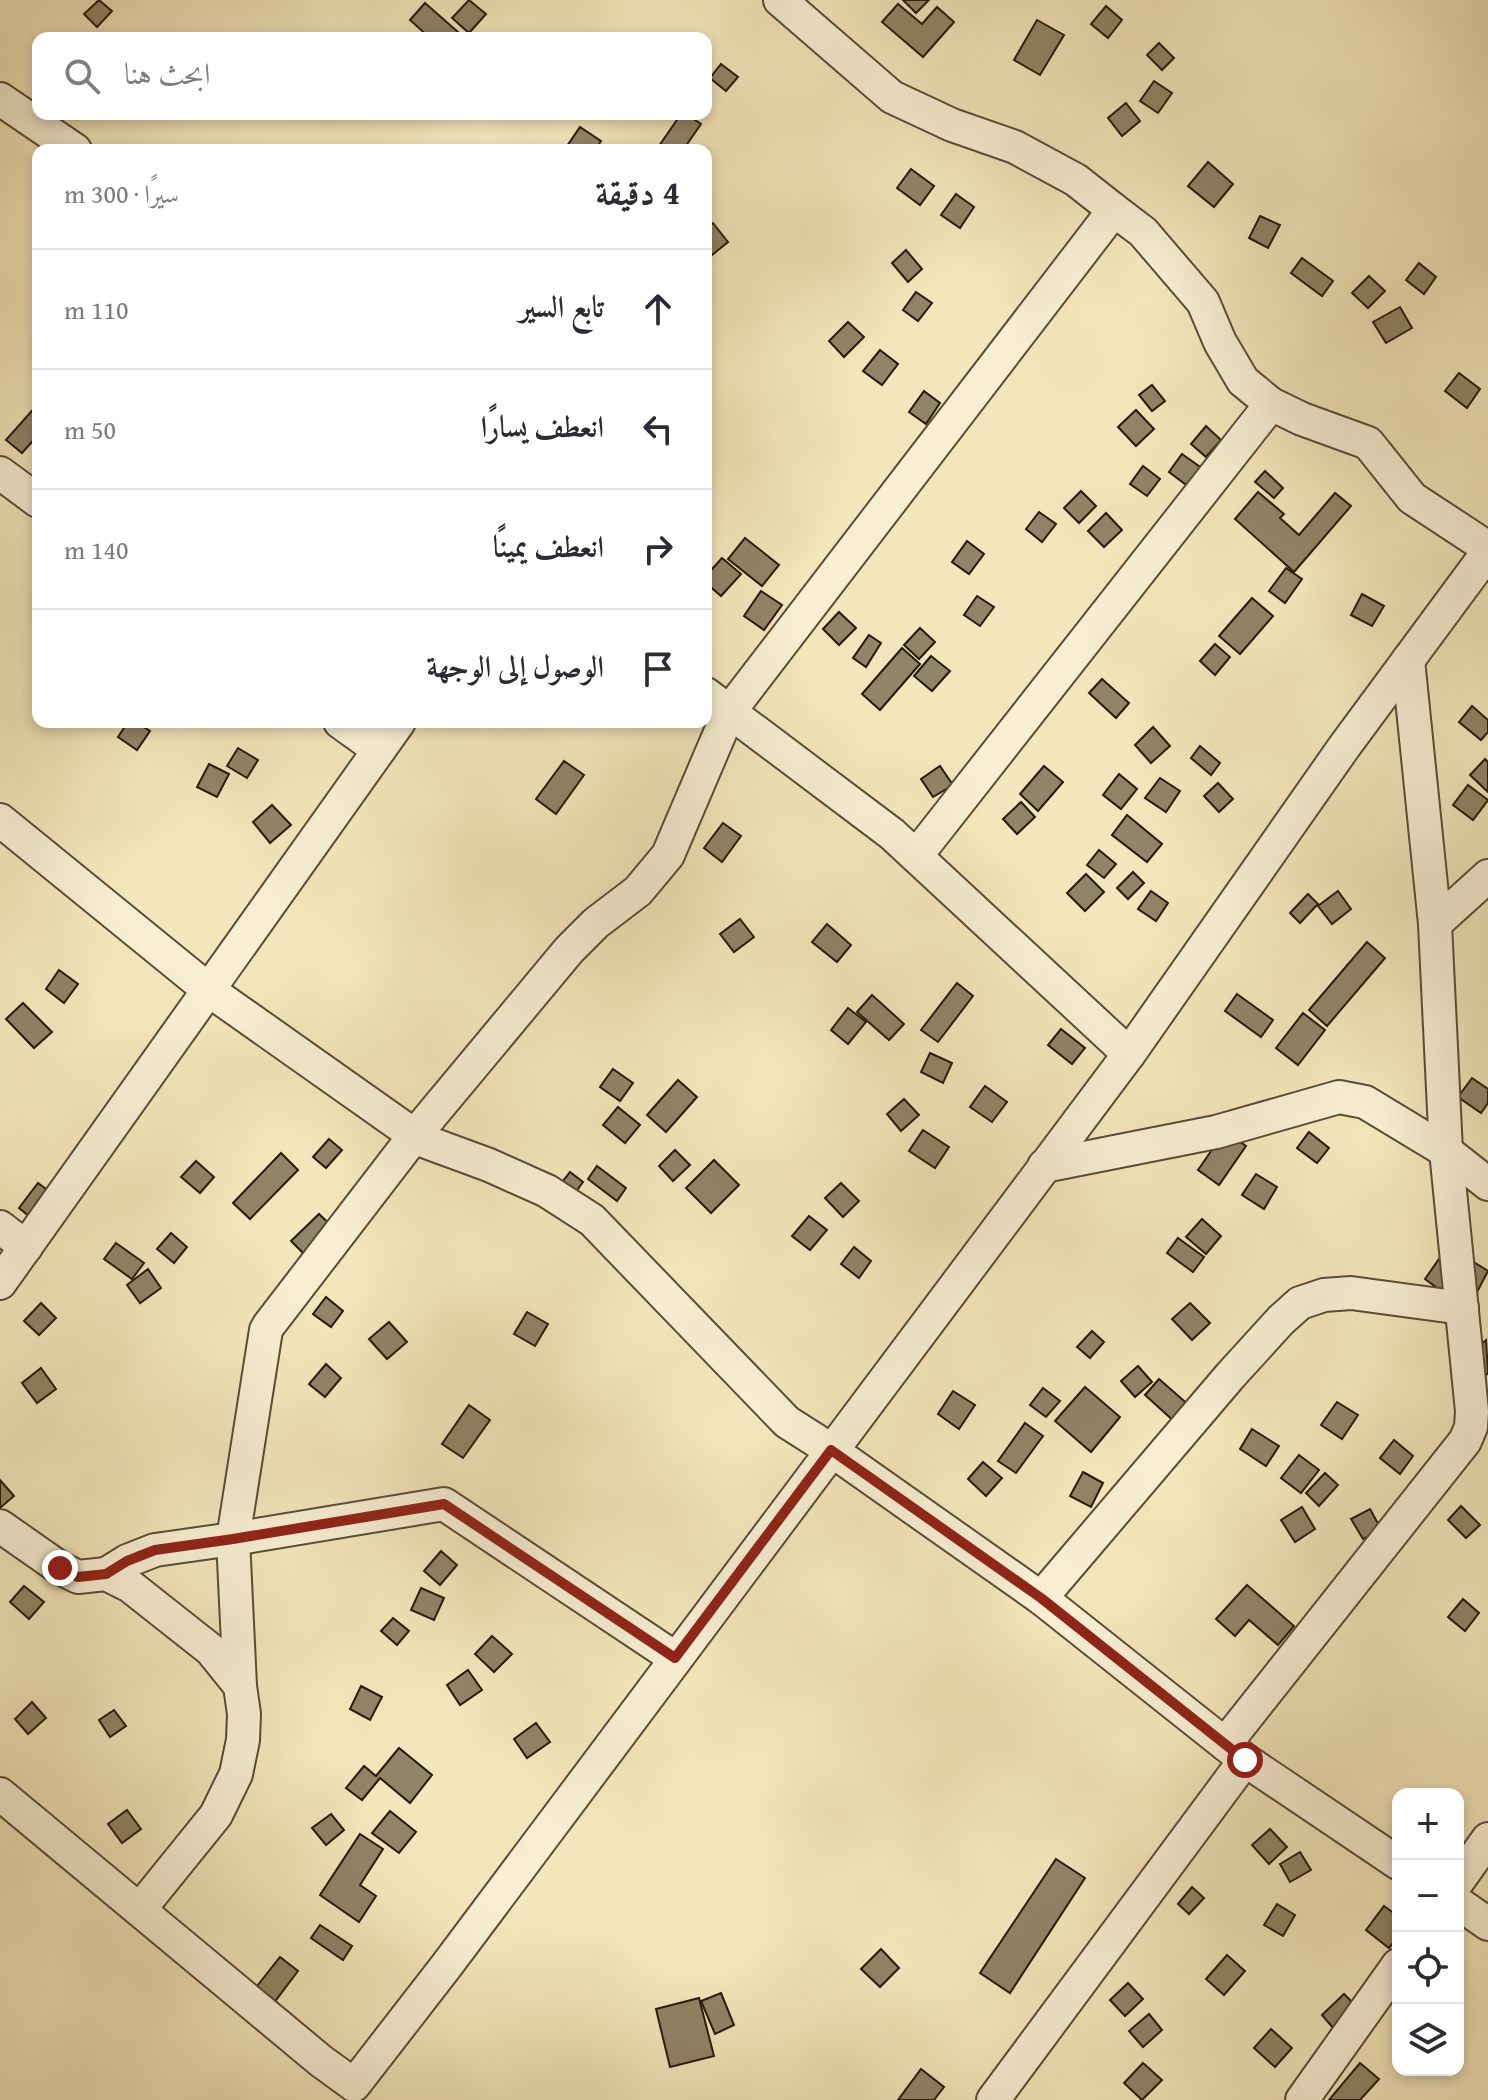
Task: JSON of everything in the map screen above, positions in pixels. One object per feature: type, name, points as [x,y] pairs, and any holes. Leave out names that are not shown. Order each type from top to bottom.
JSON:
[{"type":"street","points":[[0,1794],[310,2052],[357,2095],[447,1965],[1129,1054],[1344,747],[1488,550],[1412,498],[1368,443],[1271,404],[1243,381],[1220,342],[1203,302],[1143,232],[1076,180],[1015,147],[952,125],[892,97],[780,0]]},
{"type":"street","points":[[0,99],[66,144]]},
{"type":"street","points":[[1114,210],[718,703],[892,834],[1129,1054]]},
{"type":"street","points":[[916,856],[1271,404]]},
{"type":"street","points":[[0,473],[32,497]]},
{"type":"street","points":[[993,2100],[1235,1752],[1465,1441],[1471,1427],[1472,1411],[1446,1151],[1435,924],[1408,660]]},
{"type":"street","points":[[348,728],[379,750]]},
{"type":"street","points":[[0,1283],[395,728]]},
{"type":"street","points":[[140,1909],[216,1815],[236,1774],[243,1740],[244,1714],[233,1539],[266,1330],[415,1135],[569,950],[596,923],[638,891],[668,855],[710,728]]},
{"type":"street","points":[[0,820],[210,991],[415,1135],[547,1191],[592,1220],[787,1422],[1041,1598],[1235,1752],[1394,1860]]},
{"type":"street","points":[[1435,924],[1488,876]]},
{"type":"street","points":[[1044,1166],[1216,1132],[1339,1097],[1365,1102],[1446,1151],[1488,1184]]},
{"type":"street","points":[[0,1227],[26,1247]]},
{"type":"street","points":[[1041,1598],[1230,1376],[1300,1303],[1324,1295],[1351,1293],[1462,1308]]},
{"type":"street","points":[[0,1526],[78,1577],[106,1574],[127,1561],[155,1550],[444,1504],[675,1658]]},
{"type":"street","points":[[106,1574],[138,1592],[211,1650],[240,1686]]},
{"type":"street","points":[[1464,1873],[1488,1839]]},
{"type":"street","points":[[1464,1907],[1488,1924]]},
{"type":"street","points":[[1302,2100],[1392,1973]]},
{"type":"building","points":[[99,0],[112,11],[97,27],[84,14]]},
{"type":"building","points":[[469,0],[486,14],[470,32],[452,18]]},
{"type":"building","points":[[903,0],[929,0],[916,13]]},
{"type":"building","points":[[425,3],[458,32],[423,32],[410,20]]},
{"type":"building","points":[[898,4],[922,24],[937,7],[954,22],[923,57],[882,22]]},
{"type":"building","points":[[1106,6],[1122,20],[1108,38],[1091,24]]},
{"type":"building","points":[[1037,20],[1064,35],[1040,75],[1014,60]]},
{"type":"building","points":[[1159,43],[1174,58],[1162,70],[1147,55]]},
{"type":"building","points":[[721,64],[738,77],[726,91],[712,80]]},
{"type":"building","points":[[1154,81],[1172,93],[1158,113],[1140,101]]},
{"type":"building","points":[[1126,103],[1140,121],[1122,136],[1108,118]]},
{"type":"building","points":[[677,120],[695,120],[701,124],[687,144],[660,144]]},
{"type":"building","points":[[580,127],[601,141],[599,144],[568,144]]},
{"type":"building","points":[[1208,162],[1233,184],[1214,207],[1188,186]]},
{"type":"building","points":[[911,169],[934,186],[920,205],[897,188]]},
{"type":"building","points":[[956,194],[974,207],[960,228],[941,215]]},
{"type":"building","points":[[1260,216],[1280,225],[1268,248],[1249,238]]},
{"type":"building","points":[[712,224],[728,242],[712,255]]},
{"type":"building","points":[[906,250],[922,269],[908,282],[892,263]]},
{"type":"building","points":[[1302,258],[1333,281],[1322,296],[1291,273]]},
{"type":"building","points":[[1419,263],[1436,277],[1424,294],[1406,280]]},
{"type":"building","points":[[1369,276],[1385,291],[1368,308],[1352,293]]},
{"type":"building","points":[[916,292],[932,303],[918,321],[903,310]]},
{"type":"building","points":[[1400,307],[1412,328],[1386,343],[1373,322]]},
{"type":"building","points":[[848,322],[864,337],[844,357],[829,341]]},
{"type":"building","points":[[880,350],[898,364],[882,385],[863,371]]},
{"type":"building","points":[[1459,373],[1480,389],[1467,408],[1445,391]]},
{"type":"building","points":[[1152,385],[1165,401],[1152,411],[1139,395]]},
{"type":"building","points":[[924,391],[940,403],[926,424],[909,412]]},
{"type":"building","points":[[1136,410],[1154,429],[1136,446],[1118,427]]},
{"type":"building","points":[[32,411],[32,442],[22,453],[6,440]]},
{"type":"building","points":[[1206,426],[1221,440],[1206,457],[1191,444]]},
{"type":"building","points":[[1182,454],[1203,469],[1189,487],[1169,472]]},
{"type":"building","points":[[1143,466],[1160,479],[1147,496],[1130,484]]},
{"type":"building","points":[[1265,471],[1283,488],[1274,498],[1255,482]]},
{"type":"building","points":[[1081,491],[1096,506],[1079,523],[1064,508]]},
{"type":"building","points":[[1258,492],[1284,514],[1280,518],[1299,535],[1335,493],[1351,506],[1294,572],[1235,519]]},
{"type":"building","points":[[1039,512],[1056,524],[1042,542],[1026,529]]},
{"type":"building","points":[[1106,513],[1122,530],[1104,547],[1088,531]]},
{"type":"building","points":[[745,538],[779,565],[762,586],[728,559]]},
{"type":"building","points":[[967,541],[984,554],[969,574],[952,562]]},
{"type":"building","points":[[722,558],[741,574],[721,596],[712,588],[712,569]]},
{"type":"building","points":[[1286,568],[1302,579],[1285,603],[1269,591]]},
{"type":"building","points":[[761,591],[782,605],[764,630],[744,616]]},
{"type":"building","points":[[1362,594],[1384,606],[1372,626],[1351,615]]},
{"type":"building","points":[[977,596],[994,607],[980,626],[964,615]]},
{"type":"building","points":[[1252,598],[1273,616],[1240,654],[1219,636]]},
{"type":"building","points":[[839,612],[856,628],[839,645],[823,629]]},
{"type":"building","points":[[920,628],[935,642],[919,659],[904,645]]},
{"type":"building","points":[[869,635],[881,643],[866,667],[853,658]]},
{"type":"building","points":[[1215,644],[1230,657],[1215,675],[1200,661]]},
{"type":"building","points":[[902,648],[920,664],[880,710],[862,694]]},
{"type":"building","points":[[931,656],[950,671],[932,691],[914,676]]},
{"type":"building","points":[[1102,679],[1129,703],[1116,718],[1089,693]]},
{"type":"building","points":[[1472,706],[1488,720],[1488,732],[1481,740],[1459,722]]},
{"type":"building","points":[[1153,727],[1170,746],[1151,763],[1135,745]]},
{"type":"building","points":[[124,728],[145,728],[150,731],[137,750],[118,737]]},
{"type":"building","points":[[1200,746],[1220,763],[1211,775],[1191,758]]},
{"type":"building","points":[[238,748],[258,760],[247,778],[227,766]]},
{"type":"building","points":[[1485,759],[1488,762],[1488,792],[1470,775]]},
{"type":"building","points":[[564,761],[584,775],[556,814],[536,799]]},
{"type":"building","points":[[209,764],[229,774],[217,797],[197,787]]},
{"type":"building","points":[[940,766],[953,785],[933,797],[921,779]]},
{"type":"building","points":[[1044,766],[1063,782],[1038,811],[1020,794]]},
{"type":"building","points":[[1119,774],[1137,789],[1121,809],[1103,795]]},
{"type":"building","points":[[1160,778],[1180,791],[1166,812],[1145,798]]},
{"type":"building","points":[[1218,783],[1233,799],[1219,812],[1204,796]]},
{"type":"building","points":[[1468,785],[1488,800],[1473,820],[1453,805]]},
{"type":"building","points":[[1021,802],[1035,817],[1017,834],[1003,819]]},
{"type":"building","points":[[272,805],[291,825],[270,843],[253,822]]},
{"type":"building","points":[[1127,815],[1162,844],[1147,862],[1112,835]]},
{"type":"building","points":[[723,823],[741,836],[722,862],[704,848]]},
{"type":"building","points":[[1099,850],[1116,864],[1104,878],[1087,865]]},
{"type":"building","points":[[1133,872],[1144,883],[1128,899],[1117,888]]},
{"type":"building","points":[[1086,874],[1104,892],[1085,911],[1067,893]]},
{"type":"building","points":[[1151,891],[1168,903],[1156,921],[1138,909]]},
{"type":"building","points":[[1338,891],[1351,909],[1332,924],[1318,906]]},
{"type":"building","points":[[1308,894],[1318,904],[1300,923],[1290,913]]},
{"type":"building","points":[[740,919],[754,937],[734,952],[720,934]]},
{"type":"building","points":[[827,924],[851,945],[837,962],[812,942]]},
{"type":"building","points":[[1367,942],[1385,958],[1327,1026],[1309,1010]]},
{"type":"building","points":[[59,970],[78,984],[64,1003],[46,989]]},
{"type":"building","points":[[957,983],[973,996],[938,1042],[921,1030]]},
{"type":"building","points":[[1237,994],[1273,1020],[1261,1037],[1225,1011]]},
{"type":"building","points":[[872,995],[904,1024],[889,1040],[857,1012]]},
{"type":"building","points":[[23,1003],[52,1032],[34,1048],[6,1019]]},
{"type":"building","points":[[848,1008],[866,1022],[848,1044],[831,1030]]},
{"type":"building","points":[[1303,1013],[1325,1030],[1298,1065],[1276,1048]]},
{"type":"building","points":[[1061,1029],[1085,1048],[1072,1064],[1048,1045]]},
{"type":"building","points":[[930,1053],[952,1063],[943,1083],[921,1072]]},
{"type":"building","points":[[613,1069],[633,1083],[620,1101],[600,1087]]},
{"type":"building","points":[[1472,1078],[1488,1089],[1488,1103],[1481,1113],[1458,1097]]},
{"type":"building","points":[[678,1080],[697,1097],[666,1132],[647,1115]]},
{"type":"building","points":[[985,1086],[1007,1102],[992,1122],[970,1107]]},
{"type":"building","points":[[904,1099],[919,1115],[901,1131],[887,1114]]},
{"type":"building","points":[[618,1107],[640,1125],[625,1143],[603,1125]]},
{"type":"building","points":[[923,1130],[949,1147],[935,1168],[909,1151]]},
{"type":"building","points":[[1225,1131],[1246,1146],[1219,1185],[1198,1170]]},
{"type":"building","points":[[1309,1132],[1329,1148],[1317,1163],[1297,1148]]},
{"type":"building","points":[[329,1139],[342,1150],[326,1168],[313,1157]]},
{"type":"building","points":[[675,1150],[690,1165],[673,1181],[659,1166]]},
{"type":"building","points":[[281,1153],[298,1170],[250,1219],[233,1203]]},
{"type":"building","points":[[714,1160],[739,1185],[711,1213],[686,1188]]},
{"type":"building","points":[[196,1161],[214,1177],[200,1193],[181,1177]]},
{"type":"building","points":[[597,1166],[626,1188],[617,1201],[588,1179]]},
{"type":"building","points":[[570,1172],[583,1182],[570,1200],[556,1190]]},
{"type":"building","points":[[1256,1174],[1277,1187],[1264,1209],[1242,1195]]},
{"type":"building","points":[[38,1183],[58,1198],[39,1224],[19,1208]]},
{"type":"building","points":[[841,1183],[859,1201],[843,1217],[825,1198]]},
{"type":"building","points":[[319,1214],[334,1228],[306,1256],[291,1241]]},
{"type":"building","points":[[809,1216],[827,1230],[810,1250],[792,1236]]},
{"type":"building","points":[[1202,1219],[1221,1236],[1206,1254],[1186,1237]]},
{"type":"building","points":[[171,1233],[187,1247],[174,1263],[157,1249]]},
{"type":"building","points":[[1178,1238],[1204,1257],[1193,1272],[1167,1253]]},
{"type":"building","points":[[116,1243],[144,1263],[132,1279],[104,1259]]},
{"type":"building","points":[[854,1247],[871,1261],[859,1278],[841,1264]]},
{"type":"building","points":[[1439,1259],[1458,1273],[1444,1293],[1425,1279]]},
{"type":"building","points":[[1472,1261],[1488,1271],[1476,1294]]},
{"type":"building","points":[[148,1269],[161,1288],[140,1303],[127,1285]]},
{"type":"building","points":[[326,1297],[343,1311],[331,1327],[313,1314]]},
{"type":"building","points":[[41,1303],[56,1318],[39,1335],[24,1321]]},
{"type":"building","points":[[1190,1303],[1210,1323],[1192,1340],[1172,1319]]},
{"type":"building","points":[[527,1312],[548,1324],[535,1346],[514,1334]]},
{"type":"building","points":[[389,1322],[407,1342],[387,1359],[369,1339]]},
{"type":"building","points":[[1092,1331],[1104,1342],[1090,1358],[1077,1347]]},
{"type":"building","points":[[1486,1340],[1488,1373],[1484,1377],[1467,1357]]},
{"type":"building","points":[[326,1364],[341,1378],[325,1397],[309,1384]]},
{"type":"building","points":[[1138,1366],[1152,1382],[1135,1397],[1121,1381]]},
{"type":"building","points":[[41,1368],[56,1389],[37,1403],[22,1383]]},
{"type":"building","points":[[1159,1379],[1191,1407],[1176,1423],[1145,1395]]},
{"type":"building","points":[[1085,1387],[1120,1417],[1091,1452],[1055,1421]]},
{"type":"building","points":[[1043,1388],[1060,1401],[1046,1417],[1030,1405]]},
{"type":"building","points":[[953,1391],[975,1405],[959,1429],[938,1414]]},
{"type":"building","points":[[1337,1402],[1358,1415],[1342,1439],[1321,1425]]},
{"type":"building","points":[[469,1405],[490,1420],[463,1458],[442,1444]]},
{"type":"building","points":[[1025,1423],[1043,1436],[1016,1473],[998,1461]]},
{"type":"building","points":[[1252,1429],[1279,1446],[1266,1466],[1240,1449]]},
{"type":"building","points":[[1394,1440],[1413,1456],[1400,1474],[1380,1458]]},
{"type":"building","points":[[1299,1455],[1319,1470],[1301,1493],[1281,1478]]},
{"type":"building","points":[[983,1462],[1002,1478],[986,1496],[968,1479]]},
{"type":"building","points":[[1083,1472],[1103,1483],[1091,1507],[1070,1496]]},
{"type":"building","points":[[1325,1473],[1338,1485],[1319,1506],[1306,1493]]},
{"type":"building","points":[[0,1480],[14,1496],[0,1508]]},
{"type":"building","points":[[1461,1506],[1480,1525],[1466,1538],[1448,1520]]},
{"type":"building","points":[[1302,1507],[1315,1529],[1295,1542],[1281,1520]]},
{"type":"building","points":[[1370,1509],[1381,1529],[1363,1539],[1351,1519]]},
{"type":"building","points":[[441,1551],[457,1565],[440,1585],[424,1571]]},
{"type":"building","points":[[1247,1585],[1294,1626],[1278,1645],[1249,1620],[1235,1636],[1216,1619]]},
{"type":"building","points":[[24,1586],[44,1602],[29,1619],[10,1602]]},
{"type":"building","points":[[421,1588],[444,1598],[434,1620],[411,1610]]},
{"type":"building","points":[[1463,1599],[1479,1613],[1465,1631],[1448,1617]]},
{"type":"building","points":[[393,1618],[409,1631],[397,1645],[381,1631]]},
{"type":"building","points":[[492,1636],[512,1654],[494,1672],[475,1654]]},
{"type":"building","points":[[468,1670],[482,1690],[460,1705],[447,1685]]},
{"type":"building","points":[[361,1686],[382,1697],[370,1720],[350,1709]]},
{"type":"building","points":[[32,1702],[46,1718],[28,1734],[15,1719]]},
{"type":"building","points":[[114,1710],[126,1726],[110,1737],[99,1720]]},
{"type":"building","points":[[536,1723],[550,1742],[527,1758],[514,1739]]},
{"type":"building","points":[[399,1748],[432,1775],[410,1803],[380,1778],[362,1800],[346,1788],[364,1766],[376,1776]]},
{"type":"building","points":[[127,1810],[141,1829],[122,1843],[108,1824]]},
{"type":"building","points":[[390,1811],[416,1832],[399,1853],[372,1833]]},
{"type":"building","points":[[331,1814],[344,1830],[326,1845],[312,1828]]},
{"type":"building","points":[[1270,1829],[1287,1847],[1269,1864],[1252,1845]]},
{"type":"building","points":[[360,1834],[383,1849],[360,1885],[376,1896],[359,1922],[320,1895]]},
{"type":"building","points":[[1300,1852],[1311,1870],[1290,1882],[1280,1864]]},
{"type":"building","points":[[1056,1859],[1085,1878],[1010,1993],[980,1973]]},
{"type":"building","points":[[1192,1887],[1204,1898],[1189,1914],[1178,1904]]},
{"type":"building","points":[[1277,1904],[1295,1915],[1283,1936],[1264,1925]]},
{"type":"building","points":[[1384,1906],[1392,1912],[1392,1944],[1389,1948],[1366,1930]]},
{"type":"building","points":[[320,1925],[352,1946],[343,1960],[311,1938]]},
{"type":"building","points":[[881,1949],[899,1968],[880,1987],[861,1969]]},
{"type":"building","points":[[1227,1955],[1245,1971],[1224,1995],[1206,1979]]},
{"type":"building","points":[[280,1957],[298,1971],[273,2004],[254,1990]]},
{"type":"building","points":[[1128,1983],[1143,1999],[1125,2016],[1110,2000]]},
{"type":"building","points":[[721,1993],[734,2025],[715,2034],[701,2001]]},
{"type":"building","points":[[1344,1994],[1357,2007],[1334,2029],[1322,2015]]},
{"type":"building","points":[[699,1998],[714,2056],[670,2067],[656,2009]]},
{"type":"building","points":[[1149,2014],[1162,2030],[1143,2047],[1129,2031]]},
{"type":"building","points":[[1271,2029],[1292,2048],[1275,2067],[1254,2048]]},
{"type":"building","points":[[1143,2063],[1162,2080],[1142,2100],[1124,2083]]},
{"type":"building","points":[[1360,2063],[1379,2079],[1360,2100],[1329,2100]]},
{"type":"building","points":[[921,2069],[944,2087],[934,2100],[898,2100]]},
{"type":"route","points":[[60,1568],[78,1577],[106,1574],[127,1561],[155,1550],[444,1504],[675,1658],[831,1450],[1041,1598],[1245,1760]]}]
